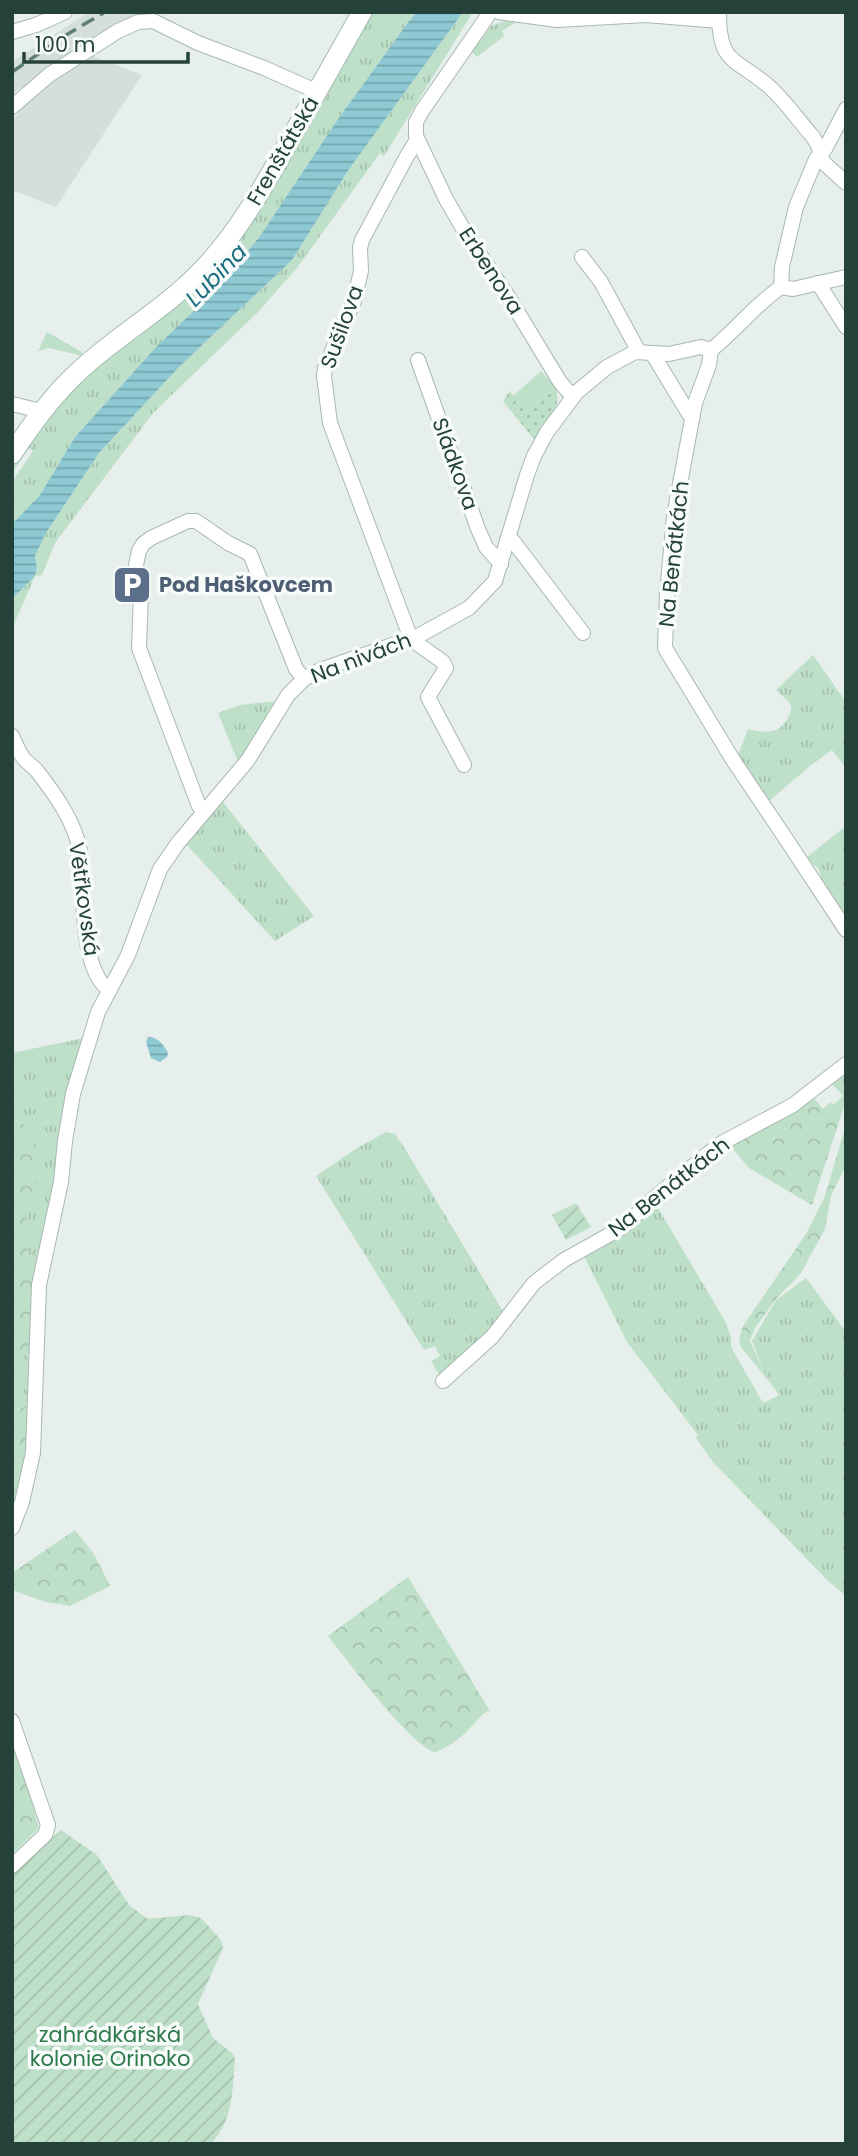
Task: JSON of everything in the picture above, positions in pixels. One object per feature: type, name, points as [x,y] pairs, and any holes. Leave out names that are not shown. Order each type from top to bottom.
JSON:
[{"type":"main road","name":"Frenštátská","points":[[12,454],[41,411],[81,369],[171,300],[212,259],[249,210],[362,12]]},
{"type":"street","points":[[13,32],[65,12]]},
{"type":"street","points":[[417,140],[415,128],[422,111],[491,13],[534,15],[557,20],[646,15],[719,17],[722,45],[726,54],[737,65],[767,85],[813,137],[823,162],[846,183]]},
{"type":"street","points":[[12,107],[49,75],[107,37],[138,22],[153,21],[198,43],[318,92]]},
{"type":"street","points":[[782,287],[782,267],[796,207],[816,159],[835,132],[846,109]]},
{"type":"street","name":"Sušilova","points":[[411,639],[330,423],[324,376],[354,301],[362,268],[362,240],[417,140]]},
{"type":"street","name":"Erbenova","points":[[417,140],[465,232],[560,382],[573,397]]},
{"type":"street","points":[[582,257],[688,414],[693,415]]},
{"type":"street","points":[[711,350],[763,299],[782,287],[793,289],[846,277]]},
{"type":"street","points":[[818,283],[846,327]]},
{"type":"street","name":"Na nivách","points":[[12,1528],[22,1502],[33,1453],[39,1285],[61,1182],[73,1094],[98,1012],[128,955],[160,869],[178,843],[248,760],[288,695],[304,679],[320,670],[411,639],[469,608],[495,581],[534,456],[547,432],[573,397],[607,367],[635,352],[669,354],[701,347],[711,350]]},
{"type":"street","name":"Na Benátkách","points":[[711,350],[693,415],[674,516],[665,648],[733,760],[846,930]]},
{"type":"street","name":"Sládkova","points":[[418,360],[478,529],[486,547],[500,564]]},
{"type":"street","points":[[12,404],[41,411]]},
{"type":"street","points":[[204,812],[199,806],[139,648],[141,593],[136,565],[139,551],[144,544],[188,521],[196,521],[250,554],[296,669],[304,679]]},
{"type":"street","points":[[507,541],[513,541],[583,633]]},
{"type":"street","points":[[411,639],[443,662],[446,668],[428,697],[464,765]]},
{"type":"street","name":"Větřkovská","points":[[12,736],[23,759],[34,768],[55,795],[72,827],[79,850],[85,928],[90,952],[96,974],[103,987],[110,990]]},
{"type":"street","name":"Na Benátkách","points":[[443,1381],[492,1337],[534,1283],[564,1260],[623,1227],[720,1144],[793,1105],[846,1065]]},
{"type":"street","points":[[12,1721],[48,1825],[45,1835],[12,1866]]},
{"type":"shaded area","points":[[89,12],[142,12],[77,49],[12,94],[12,62]]},
{"type":"shaded area","points":[[88,54],[142,75],[56,207],[12,190],[12,121],[33,95],[41,93],[48,86],[51,78]]},
{"type":"green space","points":[[369,12],[417,12],[338,119],[260,236],[223,283],[158,345],[75,437],[40,495],[12,524],[12,482],[33,451],[29,448],[12,473],[12,465],[43,420],[80,379],[175,306]]},
{"type":"green space","points":[[463,12],[471,15],[384,156],[380,153],[297,268],[257,313],[153,413],[55,543],[42,575],[35,576],[35,556],[46,533],[99,453],[178,368],[292,260],[347,172]]},
{"type":"green space","points":[[513,18],[516,22],[502,31],[504,36],[477,57],[472,52],[491,26]]},
{"type":"green space","points":[[47,332],[82,352],[82,356],[49,348],[38,351]]},
{"type":"green space","points":[[541,371],[555,387],[526,412],[513,396]]},
{"type":"green space","points":[[555,387],[556,409],[537,443],[503,401],[510,391],[526,412]]},
{"type":"green space","points":[[35,576],[12,629],[12,599]]},
{"type":"green space","points":[[813,655],[846,702],[846,768],[832,750],[769,801],[738,755],[748,729],[771,731],[784,724],[791,707],[776,690]]},
{"type":"green space","points":[[279,701],[238,762],[218,713],[240,705]]},
{"type":"green space","points":[[222,801],[314,916],[275,941],[186,844]]},
{"type":"green space","points":[[846,826],[846,915],[823,883],[818,868],[807,857]]},
{"type":"green space","points":[[84,1038],[35,1273],[30,1274],[26,1220],[39,1160],[12,1098],[12,1053]]},
{"type":"green space","points":[[846,1071],[846,1100],[812,1205],[749,1168],[728,1143]],"holes":[[[832,1084],[843,1096],[823,1109],[814,1098]]]},
{"type":"green space","points":[[12,1098],[39,1160],[26,1220],[30,1274],[35,1273],[31,1287],[30,1354],[12,1358]]},
{"type":"green space","points":[[844,1131],[845,1167],[831,1196],[825,1229],[801,1273],[775,1300],[755,1328],[750,1341],[764,1372],[780,1395],[741,1347],[739,1339],[743,1326],[806,1234],[825,1196]]},
{"type":"green space","points":[[386,1132],[395,1134],[407,1152],[504,1313],[475,1348],[441,1378],[431,1361],[440,1356],[435,1346],[424,1350],[316,1176]]},
{"type":"green space","points":[[576,1203],[591,1227],[566,1240],[552,1215]]},
{"type":"green space","points":[[655,1203],[725,1321],[731,1336],[731,1347],[763,1403],[779,1395],[764,1372],[752,1341],[776,1300],[806,1278],[846,1332],[846,1596],[828,1581],[713,1462],[696,1438],[698,1435],[627,1342],[583,1254]]},
{"type":"green space","points":[[30,1354],[29,1406],[12,1410],[12,1358]]},
{"type":"green space","points":[[29,1406],[28,1453],[12,1517],[12,1410]]},
{"type":"green space","points":[[75,1530],[94,1554],[110,1586],[70,1606],[46,1602],[12,1590],[12,1573]]},
{"type":"green space","points":[[408,1577],[490,1711],[481,1716],[458,1739],[436,1752],[426,1748],[397,1721],[328,1636]]},
{"type":"green space","points":[[12,1731],[39,1828],[12,1854]]},
{"type":"green space","name":"zahrádkářská kolonie Orinoko","points":[[61,1830],[97,1855],[129,1905],[148,1919],[189,1915],[201,1918],[221,1940],[223,1948],[198,2004],[213,2038],[233,2054],[235,2060],[228,2114],[211,2144],[12,2144],[12,1873]]},
{"type":"water","points":[[417,12],[463,12],[347,172],[292,260],[178,368],[99,453],[46,533],[35,556],[35,576],[12,599],[12,524],[40,495],[75,437],[158,345],[223,283],[260,236],[338,119]]},
{"type":"water","points":[[148,1037],[160,1042],[168,1053],[160,1062],[151,1058],[146,1042]]},
{"type":"railway","points":[[12,72],[105,12]]},
{"type":"place","name":"Pod Haškovcem","points":[[132,585]]},
{"type":"water label","name":"Lubina","points":[[216,275]]}]
